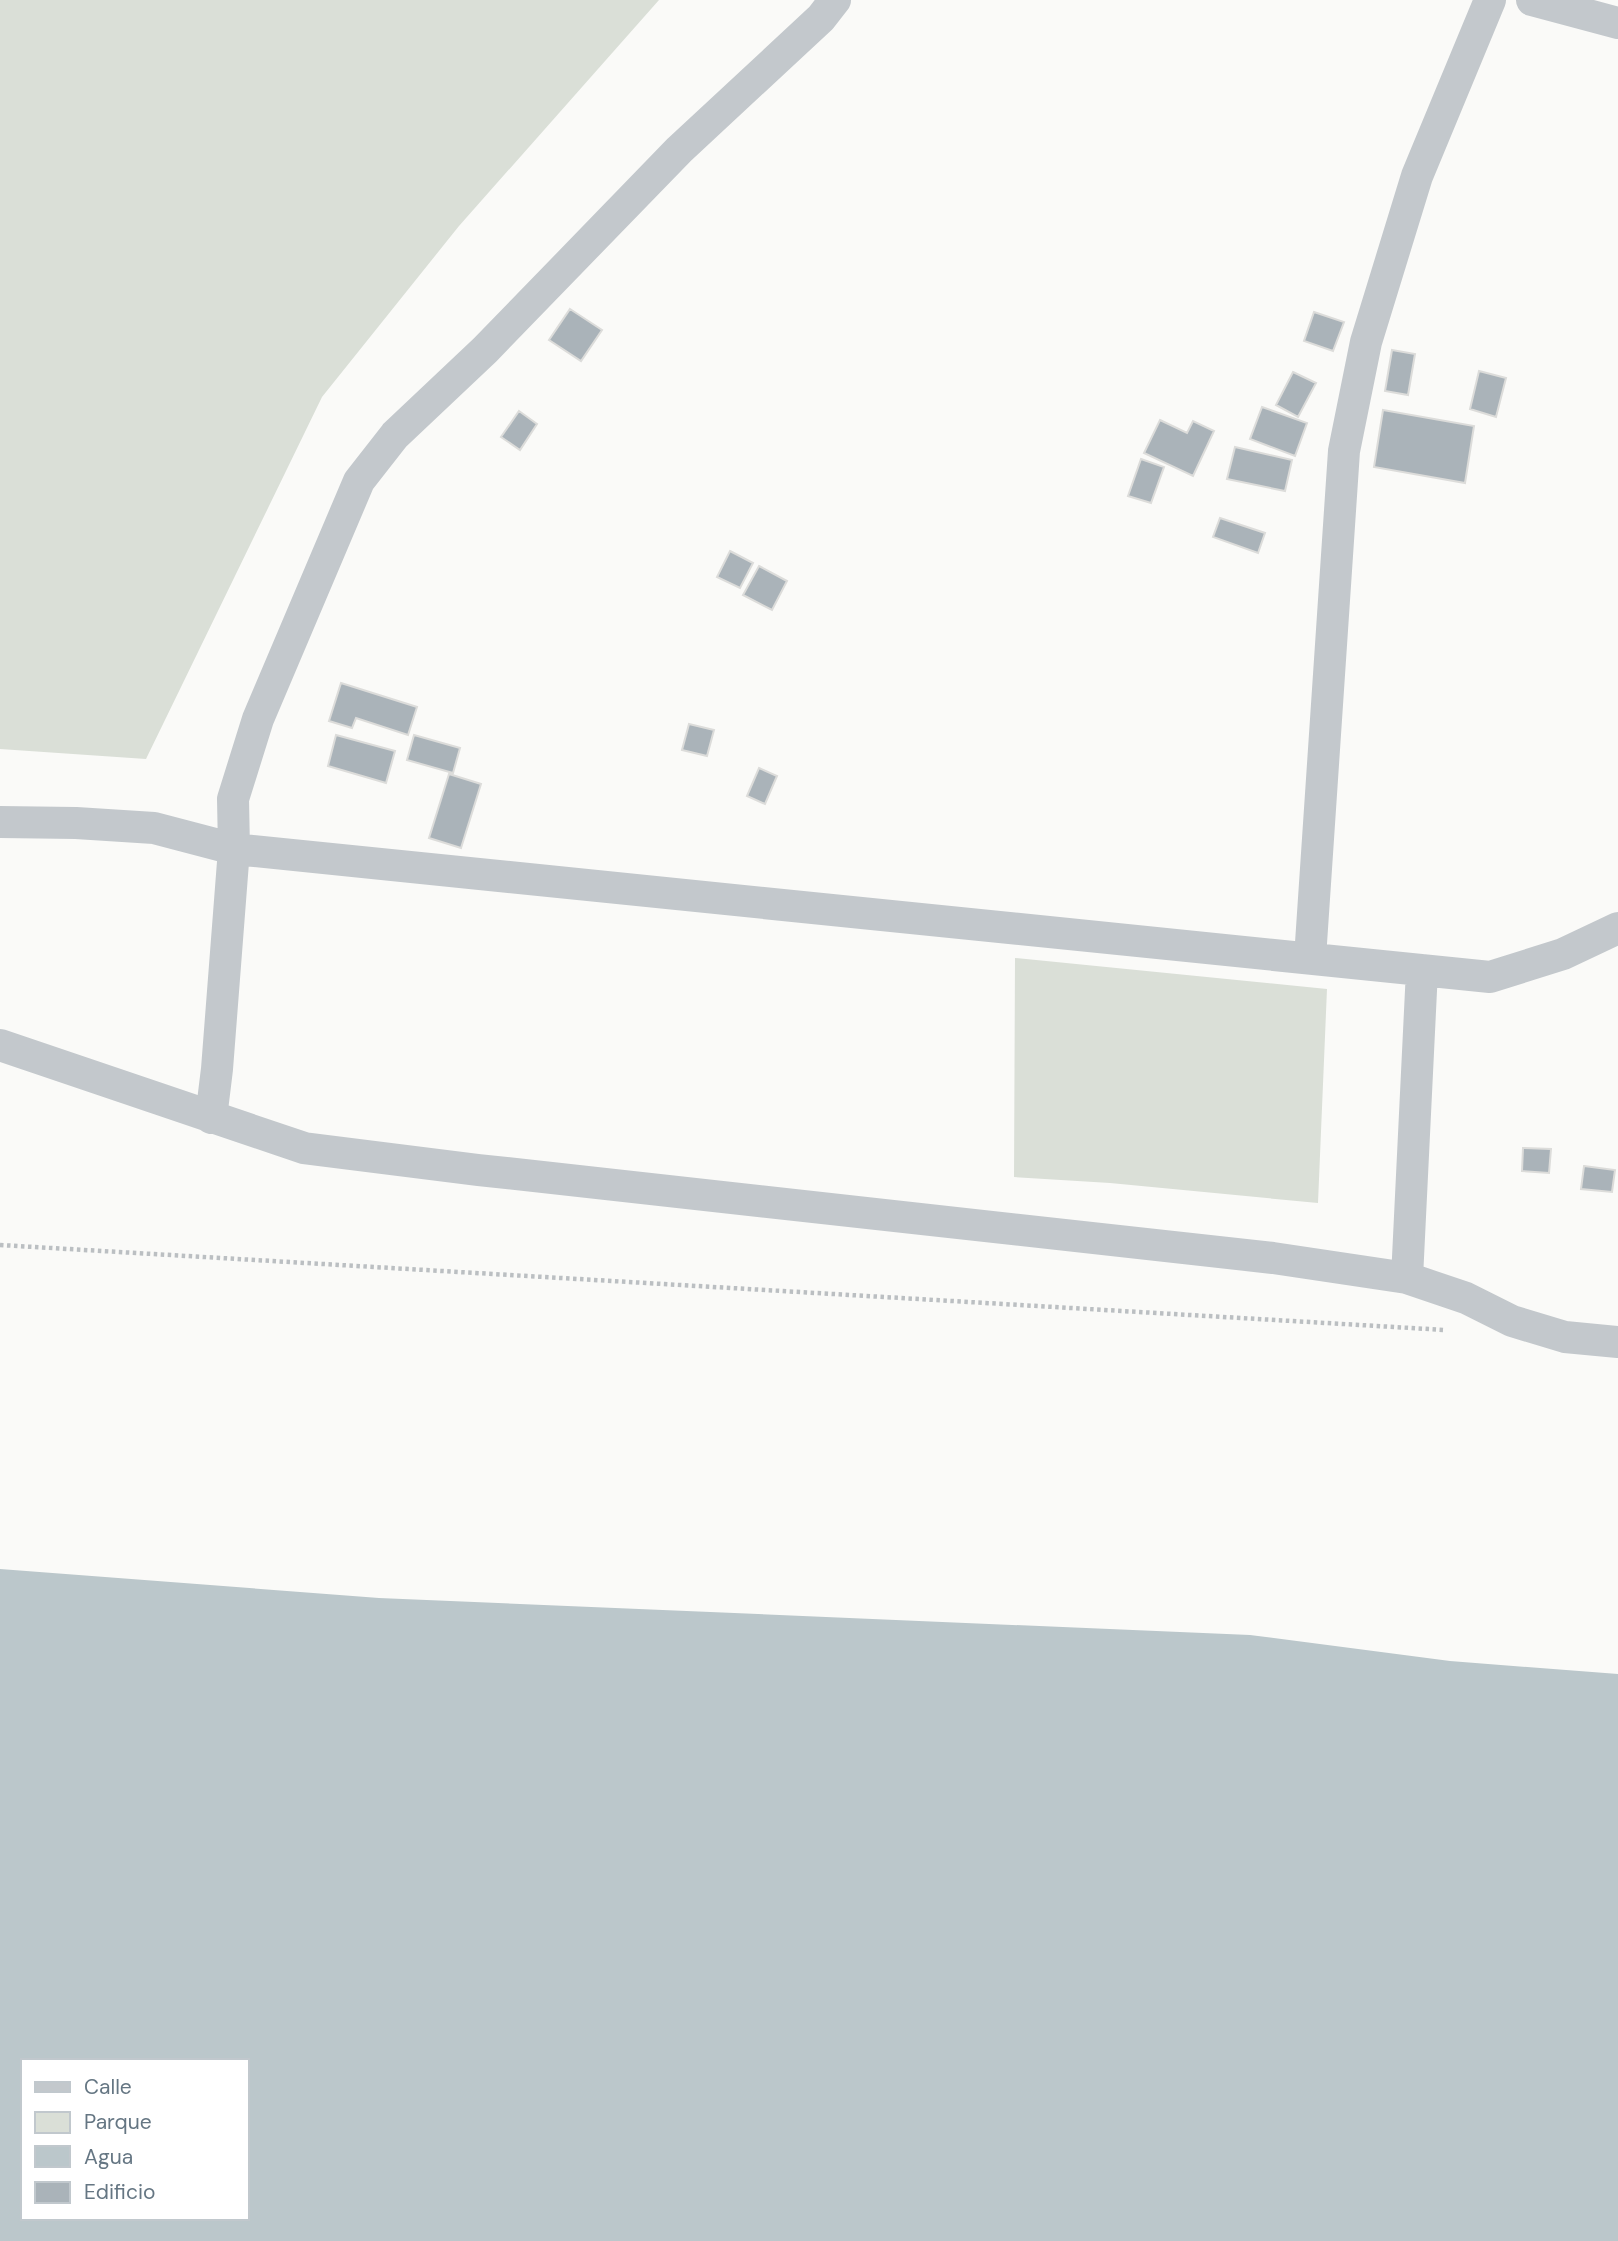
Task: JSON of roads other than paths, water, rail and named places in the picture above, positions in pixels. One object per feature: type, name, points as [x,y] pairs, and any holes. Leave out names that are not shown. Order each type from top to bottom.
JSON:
[{"type":"street","points":[[211,1118],[234,849],[233,799],[258,719],[359,481],[395,435],[485,350],[679,150],[811,27],[835,0]]},
{"type":"street","points":[[1310,958],[1344,451],[1366,342],[1417,176],[1490,0]]},
{"type":"street","points":[[1532,0],[1618,23]]},
{"type":"street","points":[[0,822],[154,828],[234,849],[1490,977],[1563,954],[1618,928]]},
{"type":"street","points":[[1407,1278],[1422,970]]},
{"type":"street","points":[[0,1045],[304,1147],[479,1170],[1273,1258],[1407,1278],[1466,1298],[1512,1321],[1564,1337],[1618,1342]]},
{"type":"water","points":[[0,1569],[379,1598],[1250,1635],[1450,1661],[1618,1674],[1618,2241],[0,2241]]}]
